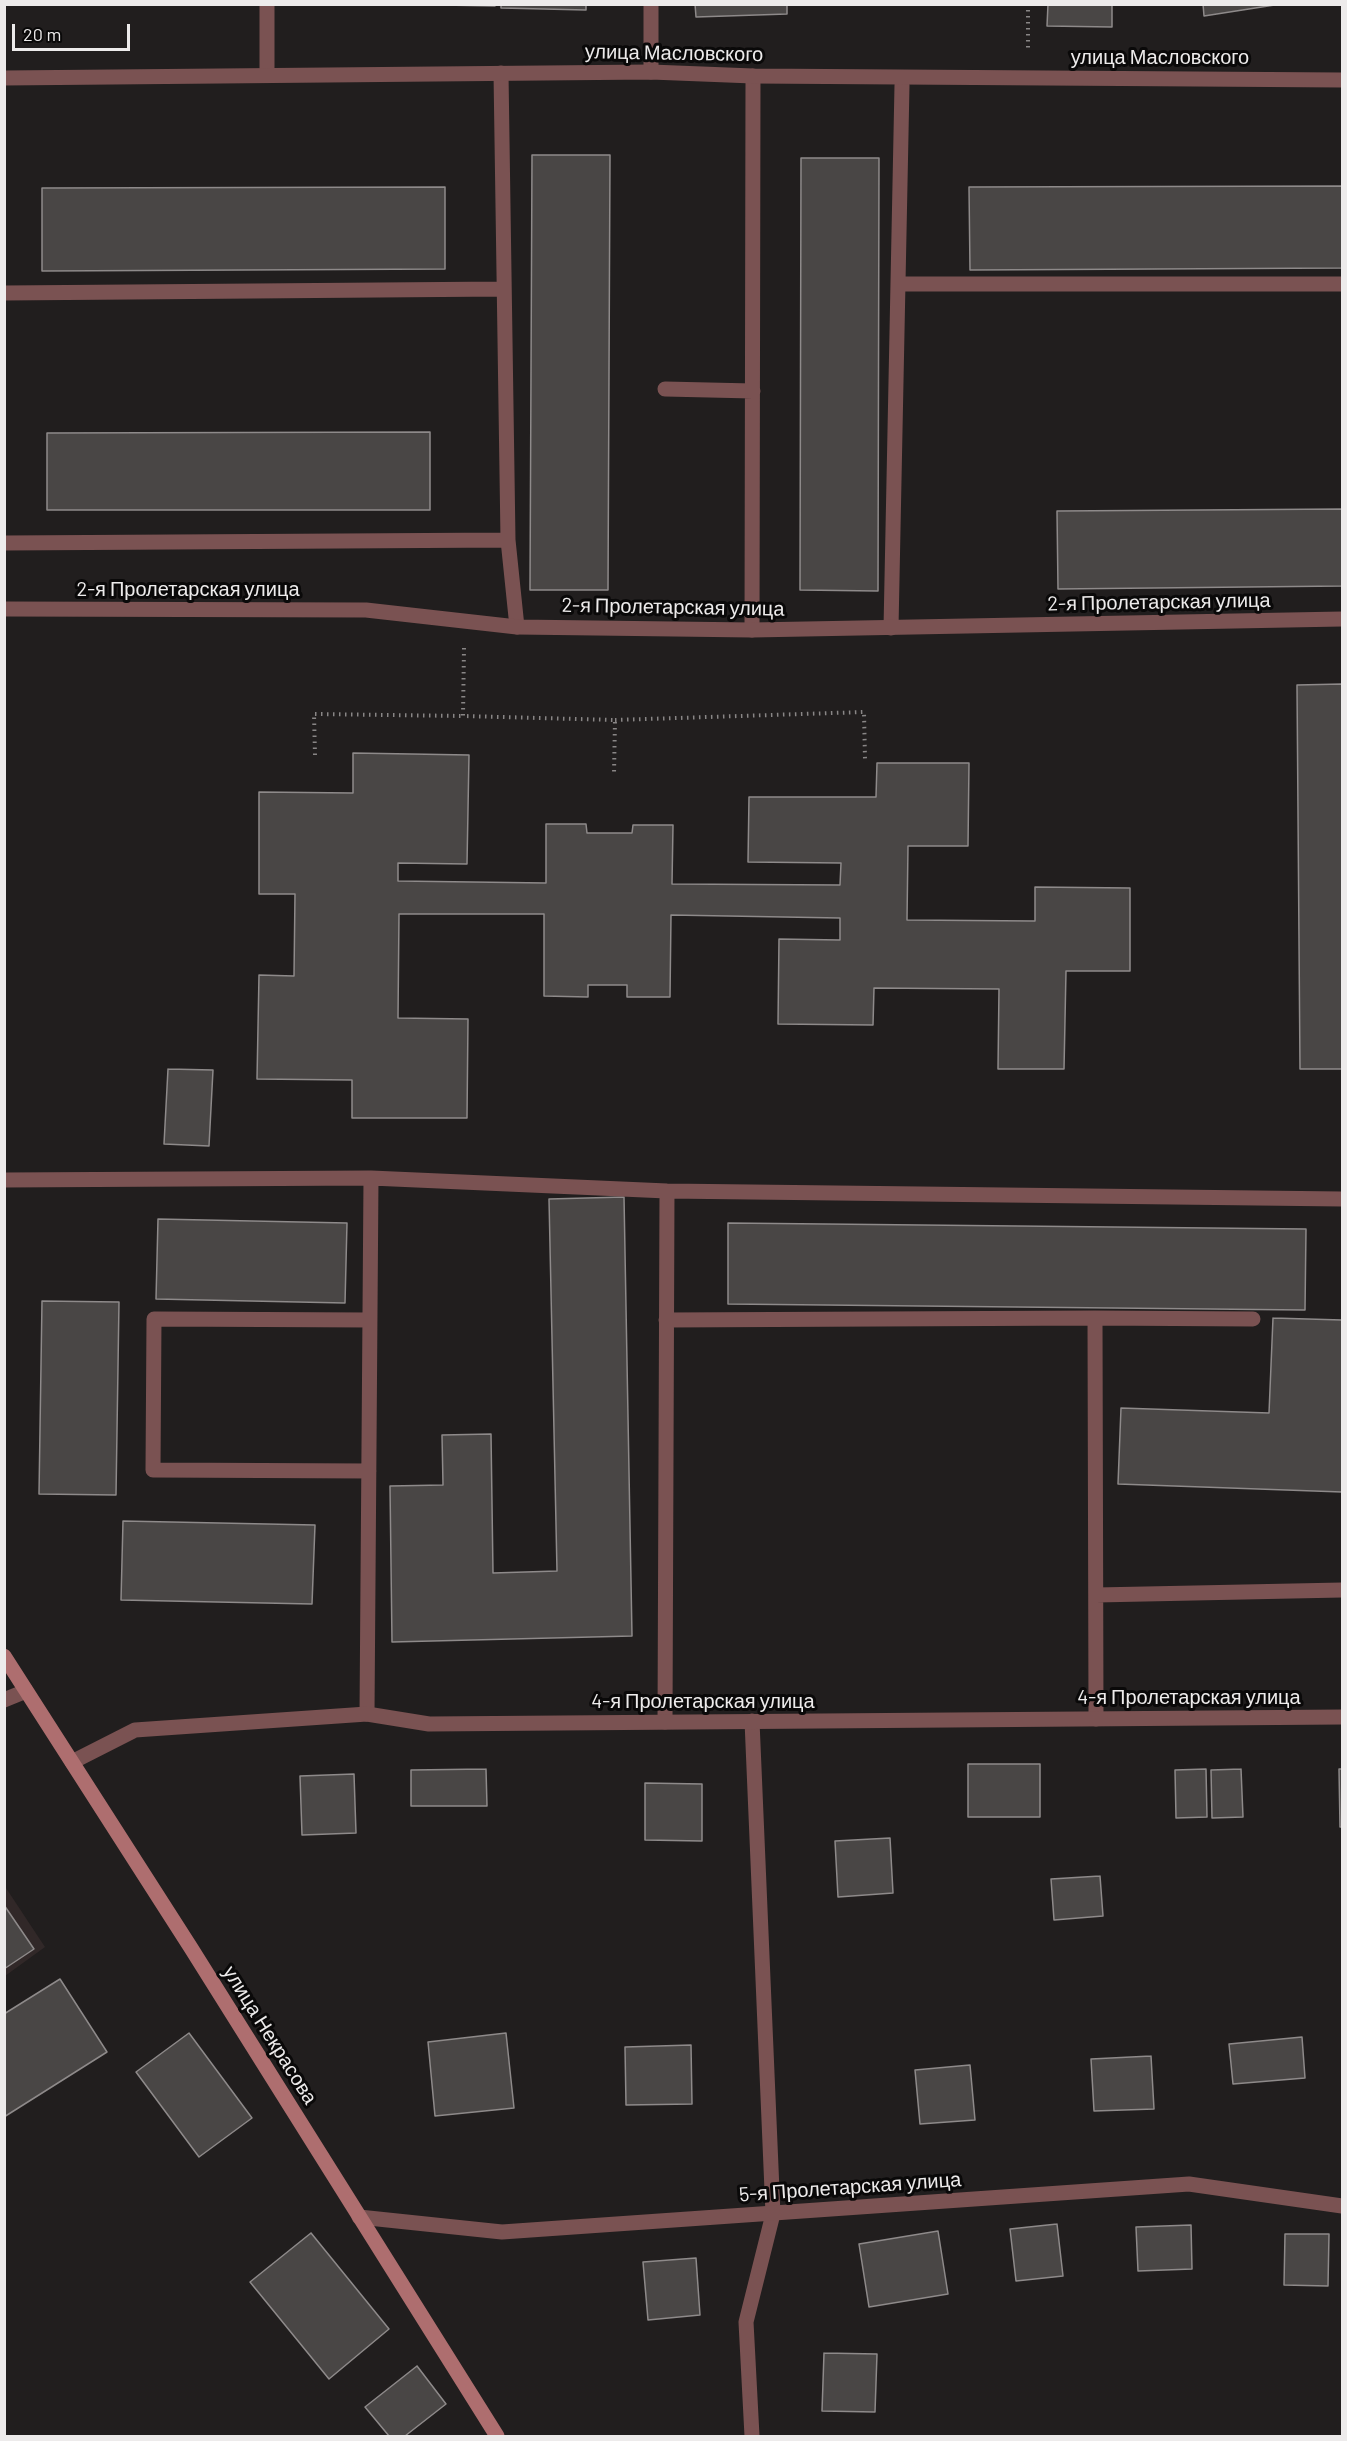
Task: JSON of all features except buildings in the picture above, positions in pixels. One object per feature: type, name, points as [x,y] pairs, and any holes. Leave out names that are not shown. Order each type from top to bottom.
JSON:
[{"type":"street","points":[[267,4],[267,75]]},
{"type":"street","points":[[651,4],[651,72]]},
{"type":"street","name":"улица Масловского","points":[[4,78],[651,72],[753,76],[1342,80]]},
{"type":"street","points":[[501,73],[508,540],[517,627]]},
{"type":"street","points":[[752,630],[753,76]]},
{"type":"street","points":[[891,628],[902,85]]},
{"type":"street","points":[[899,284],[1342,284]]},
{"type":"street","points":[[4,293],[504,289]]},
{"type":"street","points":[[665,389],[753,391]]},
{"type":"street","points":[[4,543],[508,540]]},
{"type":"street","name":"2-я Пролетарская улица","points":[[4,609],[366,610],[517,627],[752,630],[1342,619]]},
{"type":"street","points":[[367,1714],[371,1178]]},
{"type":"street","points":[[4,1180],[371,1178],[667,1191],[1342,1199]]},
{"type":"street","points":[[664,1722],[667,1191]]},
{"type":"street","points":[[1095,1318],[1096,1719]]},
{"type":"street","points":[[369,1471],[153,1470],[153,1458],[154,1319],[370,1320]]},
{"type":"street","points":[[666,1320],[1253,1319]]},
{"type":"street","points":[[1096,1595],[1342,1590]]},
{"type":"street","name":"улица Некрасова","points":[[4,1656],[497,2436]]},
{"type":"street","points":[[4,1700],[26,1690]]},
{"type":"street","name":"4-я Пролетарская улица","points":[[72,1762],[135,1730],[367,1714],[429,1724],[1342,1717]]},
{"type":"street","points":[[752,1721],[773,2214],[746,2322],[752,2436]]},
{"type":"street","name":"5-я Пролетарская улица","points":[[359,2217],[502,2232],[1188,2184],[1342,2206]]},
{"type":"path","points":[[1028,4],[1028,77]]},
{"type":"path","points":[[463,716],[465,620]]},
{"type":"path","points":[[315,754],[314,714],[615,720],[864,712],[865,759]]},
{"type":"path","points":[[614,774],[615,720]]},
{"type":"shaded area","points":[[4,1885],[45,1947],[5,1976],[4,1976]]}]
